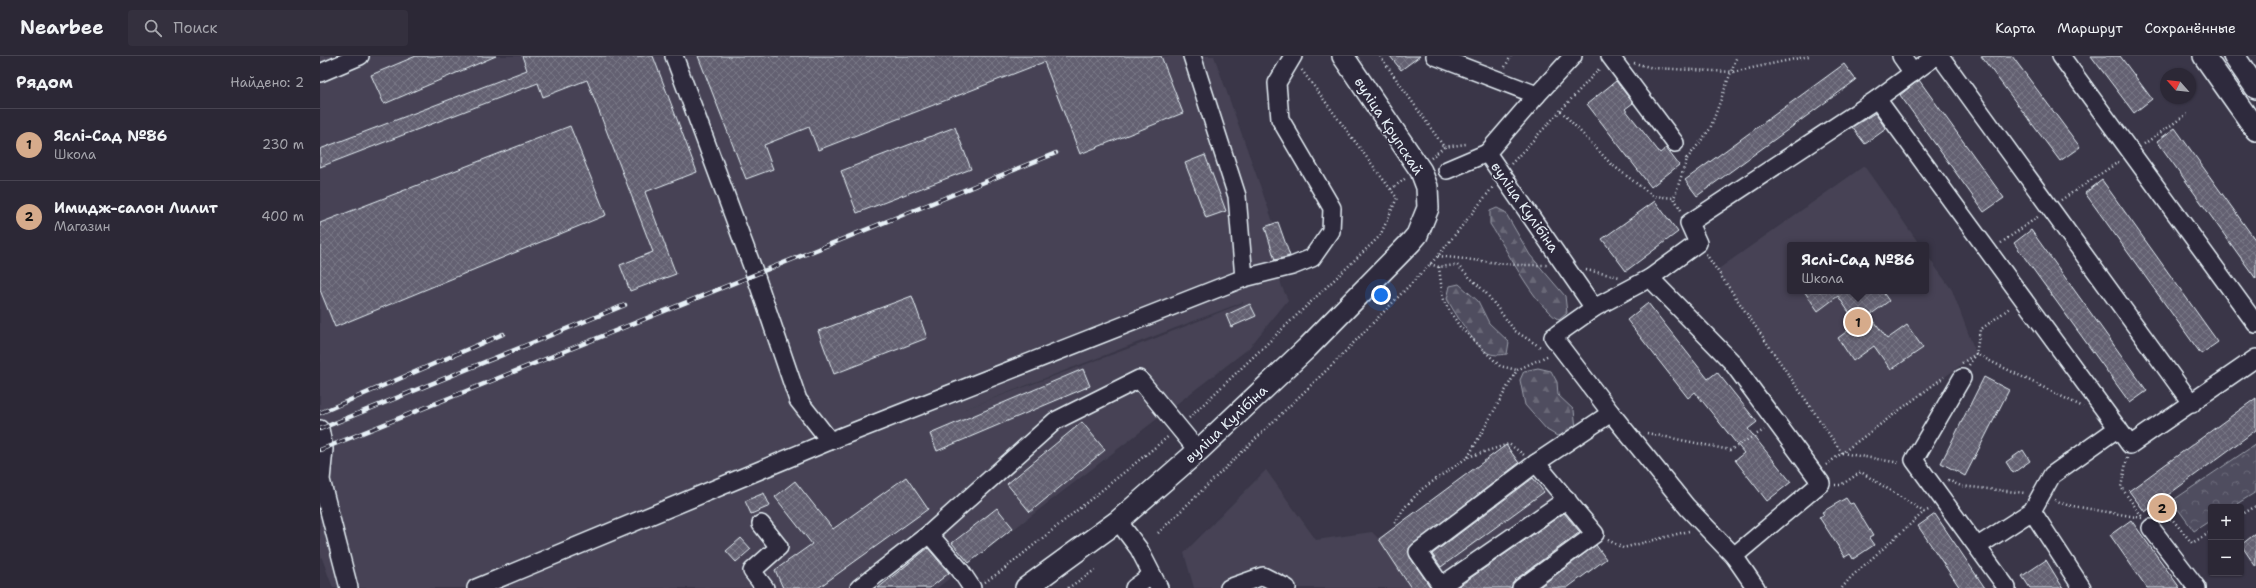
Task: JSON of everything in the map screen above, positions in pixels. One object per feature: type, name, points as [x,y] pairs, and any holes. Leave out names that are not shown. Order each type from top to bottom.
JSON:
[{"type":"main road","name":"вуліца Крупскай","points":[[1343,56],[1421,171],[1427,187],[1428,208],[1417,235],[1411,242]]},
{"type":"main road","points":[[2204,56],[2256,130]]},
{"type":"main road","points":[[2234,56],[2256,88]]},
{"type":"main road","name":"вуліца Кулібіна","points":[[1026,588],[1118,521],[1198,451],[1306,348],[1411,242]]},
{"type":"street","points":[[320,73],[360,56]]},
{"type":"street","points":[[674,56],[754,274],[798,400],[830,441]]},
{"type":"street","points":[[1192,56],[1237,196],[1244,278]]},
{"type":"street","points":[[476,588],[830,441],[1244,278],[1292,266],[1312,258],[1331,231],[1332,208],[1280,119],[1277,83],[1292,56]]},
{"type":"street","points":[[1435,56],[1537,94]]},
{"type":"street","name":"вуліца Кулібіна","points":[[1574,56],[1537,94],[1488,153],[1594,308]]},
{"type":"street","points":[[1610,56],[1675,143]]},
{"type":"street","points":[[1901,56],[1913,73]]},
{"type":"street","points":[[1756,588],[1734,556],[1687,507],[1559,351],[1553,337],[1594,308],[1650,278],[1698,243],[1689,223],[1877,99],[1936,56]]},
{"type":"street","points":[[1940,56],[2192,404]]},
{"type":"street","points":[[2061,56],[2256,324]]},
{"type":"street","points":[[1877,99],[2130,445],[2192,404],[2256,358]]},
{"type":"street","points":[[1447,170],[1488,153]]},
{"type":"street","points":[[1650,278],[1731,361],[1818,479],[1734,556]]},
{"type":"street","points":[[1956,373],[1914,460],[1978,546],[2007,588]]},
{"type":"street","points":[[859,588],[930,534],[1055,421],[1139,379],[1198,451]]},
{"type":"street","points":[[1567,499],[1442,587],[1418,552],[1536,463],[1611,413]]},
{"type":"street","points":[[1978,546],[2032,511],[2052,475],[2118,428]]},
{"type":"street","points":[[320,429],[324,449],[321,480],[349,588]]},
{"type":"street","points":[[1521,588],[1595,534],[1536,463]]},
{"type":"street","points":[[2032,511],[2082,588]]},
{"type":"street","points":[[1118,521],[1138,549],[1156,581],[1134,588]]},
{"type":"street","points":[[2151,522],[2197,588]]},
{"type":"street","points":[[761,524],[779,547],[752,571],[766,588]]},
{"type":"street","points":[[930,534],[960,570],[977,586]]},
{"type":"street","points":[[1229,588],[1263,576],[1287,588]]},
{"type":"path","points":[[977,586],[1004,570],[1179,427],[1380,236],[1397,198],[1292,56]]},
{"type":"path","points":[[1380,56],[1444,147]]},
{"type":"path","points":[[1158,533],[1334,363],[1438,256],[1502,174],[1610,56],[1653,68],[1731,72],[1809,56]]},
{"type":"path","points":[[1689,223],[1674,198],[1687,159],[1710,129],[1737,56]]},
{"type":"path","points":[[1561,111],[1611,164],[1647,192],[1653,196],[1674,198]]},
{"type":"path","points":[[1989,252],[2050,208],[2187,114]]},
{"type":"path","points":[[1430,159],[1444,147],[1471,143]]},
{"type":"path","points":[[1675,143],[1687,159]]},
{"type":"path","points":[[1391,189],[1406,178]]},
{"type":"path","points":[[1698,243],[1842,453],[1920,467]]},
{"type":"path","points":[[1438,256],[1516,265],[1565,265],[1634,280],[1650,278]]},
{"type":"path","points":[[1430,264],[1439,266],[1457,265],[1486,293],[1515,331],[1540,347],[1559,351]]},
{"type":"path","points":[[1439,266],[1442,300],[1460,327],[1500,366],[1517,370]]},
{"type":"path","points":[[1924,512],[1861,472],[1841,485],[1818,479],[1842,453],[1956,373],[1976,354],[1980,330],[2023,298]]},
{"type":"path","points":[[1468,457],[1517,370],[1559,351]]},
{"type":"path","points":[[1956,373],[1976,354]]},
{"type":"path","points":[[1976,354],[2086,409]]},
{"type":"path","points":[[1623,428],[1730,450],[1776,423]]},
{"type":"path","points":[[1395,523],[1405,507],[1422,490],[1468,457],[1509,444],[1536,463]]},
{"type":"path","points":[[2130,445],[2121,487],[2151,522]]},
{"type":"path","points":[[1947,480],[1961,486],[2041,494],[2067,505],[2151,522],[2172,519],[2192,543],[2208,534]]},
{"type":"path","points":[[1842,588],[1851,576],[1924,512],[1946,502]]},
{"type":"path","points":[[2244,513],[2256,506]]},
{"type":"path","points":[[1595,534],[1623,548],[1706,526]]},
{"type":"path","points":[[1068,588],[1095,570]]},
{"type":"shaded area","points":[[320,56],[1214,56],[1273,222],[1278,222],[1275,260],[1282,287],[1288,300],[1248,349],[937,588],[333,588],[320,553]],"holes":[[[1243,302],[1146,342],[965,409]]]},
{"type":"shaded area","points":[[1864,166],[1918,242],[1787,242],[1787,294],[1929,294],[1929,258],[1952,290],[1976,354],[1842,453],[1717,270]]},
{"type":"shaded area","points":[[1506,445],[1606,559],[1567,588],[1194,588],[1184,553],[1266,470],[1316,540],[1372,532],[1379,539]]},
{"type":"green space","points":[[1497,208],[1505,212],[1530,255],[1565,296],[1567,313],[1559,320],[1549,312],[1530,290],[1490,224],[1490,211]]},
{"type":"green space","points":[[1459,284],[1478,301],[1489,323],[1509,342],[1507,354],[1494,355],[1486,352],[1476,343],[1454,312],[1447,299],[1450,286]]},
{"type":"green space","points":[[1538,368],[1551,371],[1557,382],[1558,395],[1574,410],[1576,429],[1569,436],[1557,436],[1547,430],[1525,405],[1520,380],[1524,371]]},
{"type":"green space","points":[[2256,444],[2256,492],[2237,504],[2208,504],[2208,522],[2194,531],[2172,501]]},
{"type":"building","points":[[416,56],[496,56],[384,104],[371,75]]},
{"type":"building","points":[[522,56],[653,56],[697,172],[645,192],[676,274],[630,291],[620,265],[653,252],[587,80],[543,97],[538,83],[320,167],[320,149],[527,70]]},
{"type":"building","points":[[698,56],[1161,56],[1183,113],[1080,154],[1044,62],[818,150],[809,127],[764,145],[773,169],[746,179]]},
{"type":"building","points":[[1390,56],[1420,56],[1401,70]]},
{"type":"building","points":[[1981,56],[2012,56],[2080,147],[2060,161]]},
{"type":"building","points":[[2091,56],[2120,56],[2152,99],[2134,113]]},
{"type":"building","points":[[1844,64],[1856,80],[1697,196],[1685,180]]},
{"type":"building","points":[[1919,80],[2004,198],[1984,212],[1900,95]]},
{"type":"building","points":[[1616,81],[1633,103],[1625,109],[1660,153],[1666,148],[1679,165],[1651,187],[1587,104]]},
{"type":"building","points":[[1875,113],[1886,129],[1865,144],[1852,127]]},
{"type":"building","points":[[570,126],[606,215],[335,327],[320,290],[320,223]]},
{"type":"building","points":[[955,127],[971,169],[857,213],[841,171]]},
{"type":"building","points":[[2175,128],[2256,241],[2256,279],[2157,141]]},
{"type":"building","points":[[1205,155],[1226,211],[1206,218],[1185,163]]},
{"type":"building","points":[[2102,180],[2218,342],[2201,354],[2085,193]]},
{"type":"building","points":[[1655,201],[1678,232],[1626,271],[1602,239]]},
{"type":"building","points":[[1278,222],[1290,256],[1275,260],[1265,227]]},
{"type":"building","points":[[2031,230],[2147,391],[2130,403],[2014,243]]},
{"type":"building","points":[[1806,294],[1884,294],[1889,301],[1870,315],[1887,339],[1907,325],[1923,348],[1891,370],[1874,346],[1853,361],[1838,338],[1857,324],[1838,296],[1818,311]]},
{"type":"building","points":[[912,296],[927,338],[834,374],[818,331]]},
{"type":"building","points":[[1648,303],[1708,379],[1717,372],[1757,422],[1748,429],[1791,482],[1767,501],[1735,460],[1744,453],[1695,392],[1688,398],[1627,320]]},
{"type":"building","points":[[1250,304],[1256,316],[1231,327],[1226,315]]},
{"type":"building","points":[[1083,369],[1090,386],[937,451],[930,434]]},
{"type":"building","points":[[1984,377],[2009,390],[1965,476],[1941,463]]},
{"type":"building","points":[[2256,398],[2256,430],[2145,512],[2129,491]]},
{"type":"building","points":[[1082,422],[1105,450],[1030,512],[1007,484]]},
{"type":"building","points":[[1506,445],[1519,463],[1409,548],[1410,557],[1431,588],[1411,588],[1379,539]]},
{"type":"building","points":[[2023,450],[2030,461],[2013,473],[2006,462]]},
{"type":"building","points":[[906,477],[928,509],[818,588],[783,588],[775,570],[812,544],[775,497],[795,481],[833,529]]},
{"type":"building","points":[[1533,478],[1544,492],[1441,567],[1432,554]]},
{"type":"building","points":[[764,493],[770,506],[751,514],[745,501]]},
{"type":"building","points":[[1846,498],[1850,504],[1853,503],[1873,536],[1869,538],[1874,545],[1853,559],[1850,554],[1845,557],[1819,517],[1824,515],[1822,512]]},
{"type":"building","points":[[997,508],[1013,528],[969,563],[952,543]]},
{"type":"building","points":[[1564,513],[1580,532],[1515,580],[1511,588],[1456,588]]},
{"type":"building","points":[[1935,514],[1985,588],[1960,588],[1918,526]]},
{"type":"building","points":[[2131,520],[2180,588],[2147,588],[2110,535]]},
{"type":"building","points":[[2256,533],[2256,567],[2244,549],[2244,543]]},
{"type":"building","points":[[741,538],[751,549],[736,562],[726,551]]},
{"type":"building","points":[[1596,545],[1606,559],[1567,588],[1538,588]]},
{"type":"building","points":[[928,548],[949,573],[930,588],[878,588]]},
{"type":"building","points":[[2046,560],[2063,588],[2030,588],[2022,576]]},
{"type":"railway","points":[[320,450],[1056,153]]},
{"type":"railway","points":[[320,429],[625,305]]},
{"type":"railway","points":[[320,413],[503,334]]},
{"type":"place","name":"Яслі-Сад №86","points":[[1858,322]]},
{"type":"place","name":"Имидж-салон Лилит","points":[[2162,508]]}]
